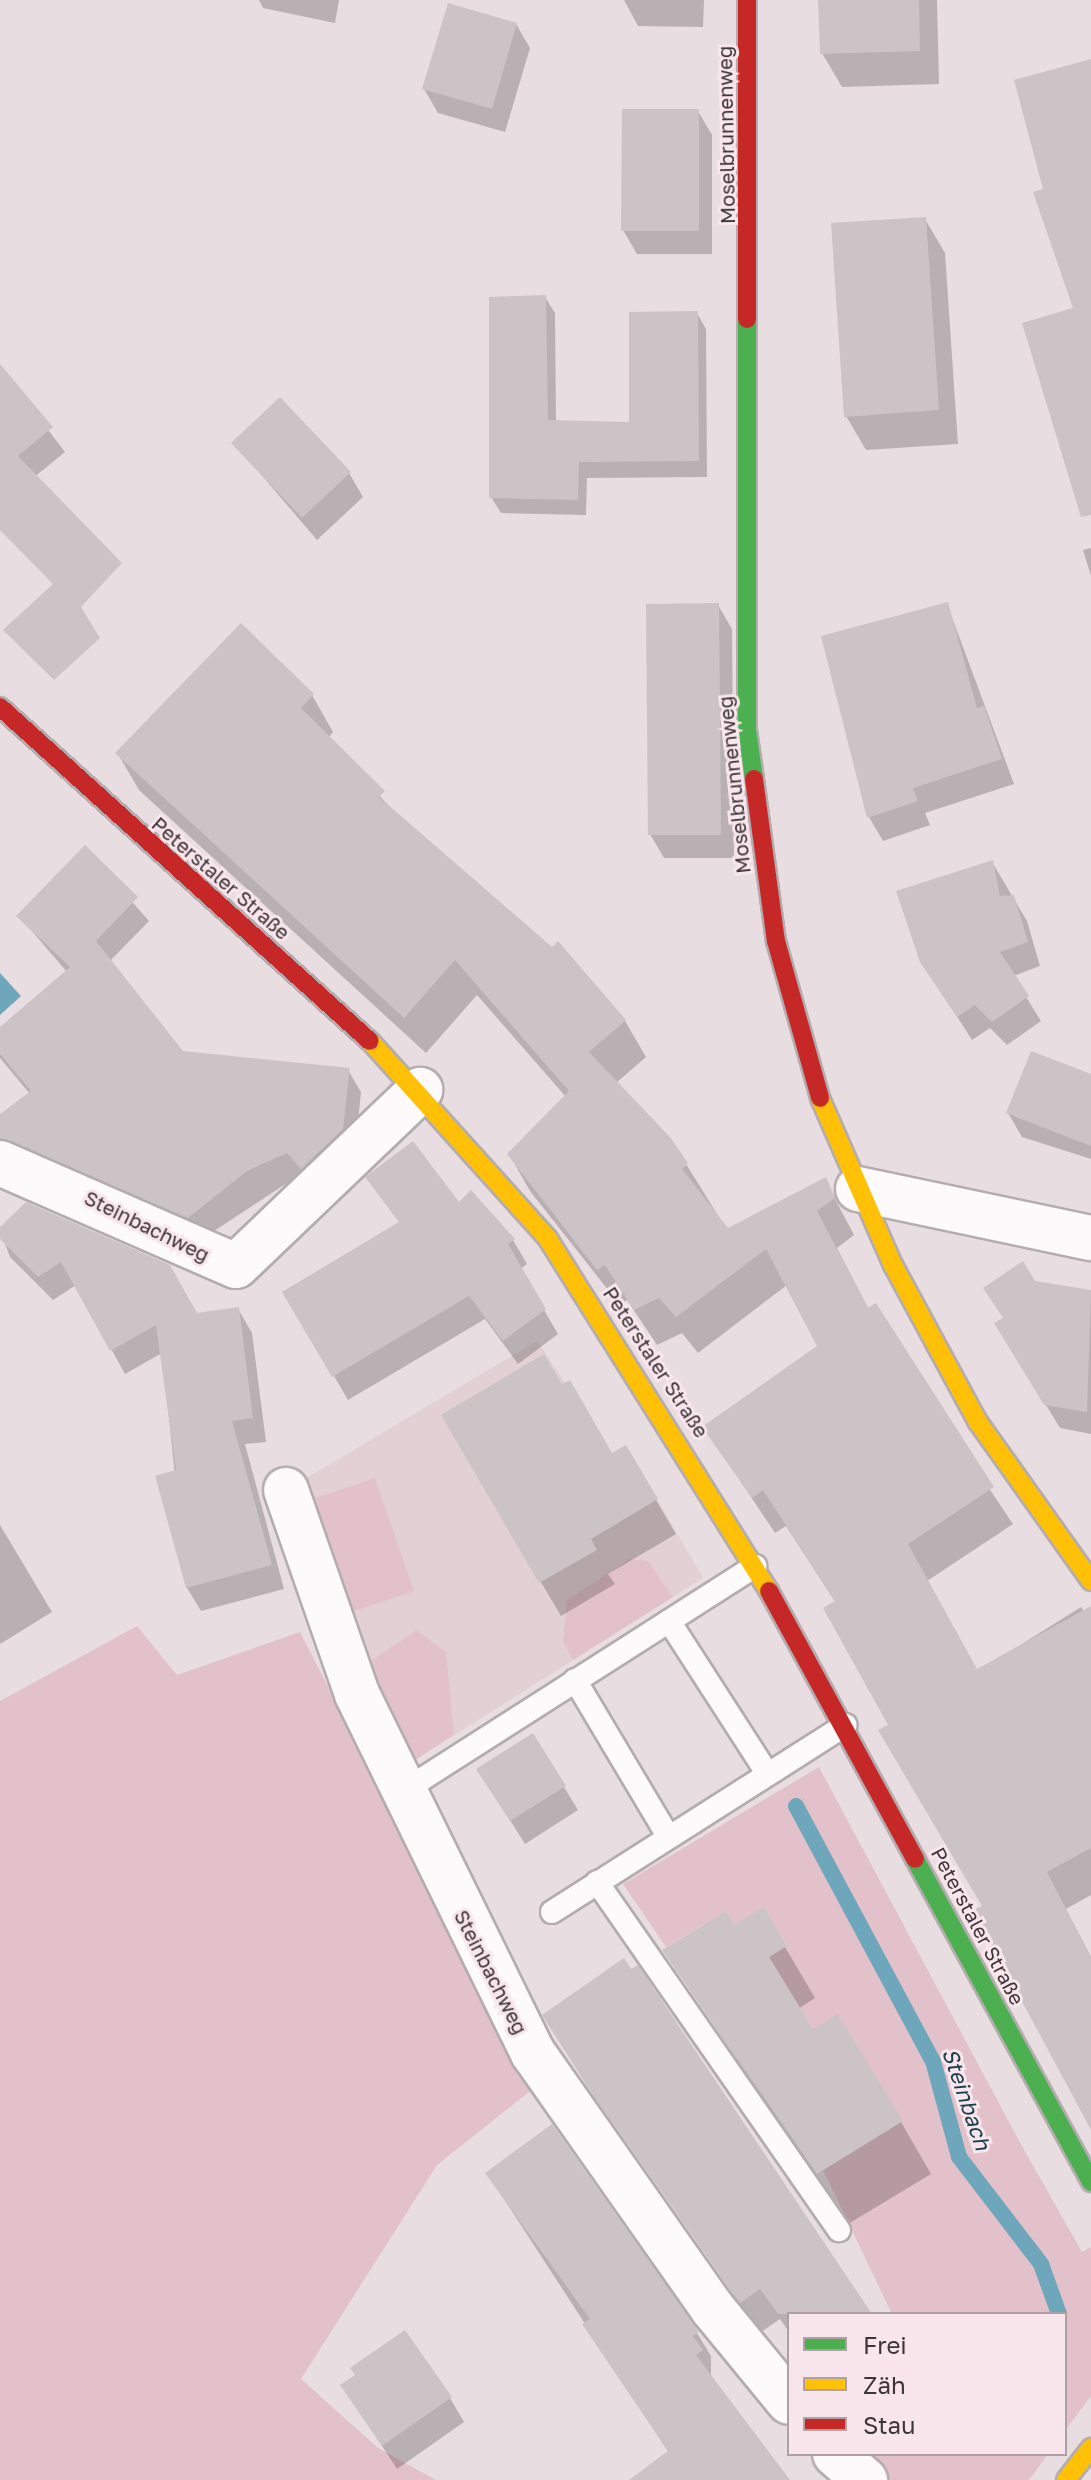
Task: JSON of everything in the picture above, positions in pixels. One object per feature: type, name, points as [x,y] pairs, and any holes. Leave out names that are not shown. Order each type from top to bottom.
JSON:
[{"type":"main road","name":"Moselbrunnenweg","points":[[747,0],[746,658],[755,821],[792,1013],[858,1189],[978,1422],[1091,1581]]},
{"type":"main road","name":"Peterstaler Straße","points":[[0,707],[420,1090],[556,1251],[755,1566],[845,1725],[1091,2182]]},
{"type":"main road","points":[[1066,2480],[1091,2448]]},
{"type":"street","name":"Steinbachweg","points":[[0,1163],[236,1266],[420,1090]]},
{"type":"street","points":[[858,1189],[1091,1238]]},
{"type":"street","name":"Steinbachweg","points":[[286,1490],[342,1658],[533,2053],[713,2309],[787,2400]]},
{"type":"street","points":[[837,2456],[865,2480]]},
{"type":"lane","points":[[405,1790],[755,1566]]},
{"type":"lane","points":[[669,1621],[767,1773]]},
{"type":"lane","points":[[575,1680],[668,1836]]},
{"type":"lane","points":[[552,1912],[845,1725]]},
{"type":"lane","points":[[597,1882],[839,2230]]},
{"type":"shaded area","points":[[537,1341],[612,1453],[626,1445],[703,1578],[415,1760],[366,1664],[305,1479]]},
{"type":"shaded area","points":[[375,1478],[414,1591],[351,1612],[312,1499]]},
{"type":"shaded area","points":[[630,1559],[648,1561],[673,1597],[573,1660],[563,1642],[567,1600]]},
{"type":"shaded area","points":[[137,1626],[177,1675],[300,1632],[534,2088],[437,2165],[301,2379],[378,2448],[436,2480],[0,2480],[0,1701]]},
{"type":"shaded area","points":[[417,1630],[446,1652],[454,1734],[415,1760],[366,1664]]},
{"type":"shaded area","points":[[819,1767],[1023,2148],[1082,2252],[1091,2247],[1091,2396],[1067,2428],[1067,2312],[891,2312],[823,2170],[813,2029],[769,1957],[787,1945],[764,1908],[735,1924],[726,1911],[666,1947],[623,1884]]},
{"type":"shaded area","points":[[855,2456],[1047,2456],[1029,2480],[889,2480]]},
{"type":"water","points":[[0,973],[21,996],[0,1015]]},
{"type":"building","points":[[818,0],[919,0],[920,51],[820,54]]},
{"type":"building","points":[[448,3],[517,23],[492,109],[422,89]]},
{"type":"building","points":[[1091,59],[1091,515],[1081,517],[1022,323],[1073,308],[1033,192],[1043,189],[1014,80]]},
{"type":"building","points":[[622,109],[699,109],[699,231],[621,231]]},
{"type":"building","points":[[926,217],[939,410],[844,417],[831,223]]},
{"type":"building","points":[[546,295],[548,420],[629,422],[629,312],[698,311],[699,461],[579,462],[578,500],[489,498],[489,297]]},
{"type":"building","points":[[0,364],[53,427],[18,456],[122,563],[81,607],[100,638],[54,680],[3,630],[53,584],[0,530]]},
{"type":"building","points":[[280,397],[351,472],[302,518],[231,443]]},
{"type":"building","points":[[948,602],[977,708],[984,706],[1002,759],[913,788],[918,801],[867,818],[821,636]]},
{"type":"building","points":[[719,603],[721,835],[648,835],[646,604]]},
{"type":"building","points":[[241,623],[314,694],[301,708],[385,791],[379,797],[552,947],[558,941],[626,1020],[589,1052],[670,1137],[688,1163],[682,1169],[728,1228],[826,1177],[835,1198],[817,1211],[868,1308],[876,1303],[994,1487],[908,1544],[977,1669],[1091,1606],[1091,1848],[1047,1872],[1091,1958],[1091,2130],[973,1910],[982,1906],[878,1730],[888,1725],[823,1608],[835,1601],[763,1490],[752,1498],[702,1427],[817,1346],[766,1249],[676,1317],[659,1298],[634,1310],[605,1265],[597,1270],[507,1154],[569,1091],[455,960],[404,1018],[115,753]]},
{"type":"building","points":[[85,845],[138,897],[96,941],[183,1051],[350,1068],[343,1129],[301,1169],[287,1153],[247,1171],[188,1218],[0,1138],[0,1114],[31,1091],[0,1054],[0,1027],[70,967],[16,916]]},
{"type":"building","points":[[993,860],[1000,896],[1014,895],[1028,942],[1000,952],[1029,996],[992,1022],[975,1005],[957,1017],[920,962],[896,891]]},
{"type":"building","points":[[1031,1051],[1091,1074],[1091,1146],[1006,1113]]},
{"type":"building","points":[[413,1141],[459,1202],[471,1190],[515,1239],[508,1244],[546,1309],[503,1341],[469,1296],[332,1377],[282,1292],[399,1222],[365,1177]]},
{"type":"building","points":[[26,1202],[170,1265],[197,1313],[239,1307],[253,1418],[232,1421],[272,1565],[186,1588],[155,1476],[176,1470],[156,1325],[110,1351],[61,1262],[38,1277],[0,1239],[0,1227]]},
{"type":"building","points":[[1023,1261],[1035,1281],[1091,1290],[1087,1412],[1044,1405],[994,1323],[1003,1318],[983,1288]]},
{"type":"building","points":[[544,1354],[562,1384],[570,1380],[612,1453],[626,1445],[658,1499],[591,1539],[597,1550],[539,1583],[441,1415]]},
{"type":"building","points":[[533,1733],[566,1786],[510,1821],[476,1769]]},
{"type":"building","points":[[764,1907],[787,1946],[769,1957],[813,2029],[838,2014],[903,2121],[817,2174],[662,1950],[726,1911],[735,1924]]},
{"type":"building","points":[[624,1958],[631,1969],[638,1965],[871,2312],[778,2314],[760,2289],[740,2303],[593,2095],[542,2015]]},
{"type":"building","points":[[552,2124],[699,2332],[693,2336],[703,2350],[696,2355],[790,2480],[629,2480],[668,2451],[582,2324],[590,2319],[485,2173]]},
{"type":"building","points":[[405,2330],[452,2397],[382,2446],[340,2385],[355,2375],[350,2368]]},
{"type":"waterway","name":"Steinbach","points":[[796,1806],[933,2061],[959,2157],[1041,2264],[1058,2312]]},
{"type":"traffic: fast","points":[[747,319],[747,730],[754,779]]},
{"type":"traffic: fast","points":[[915,1859],[1091,2182]]},
{"type":"traffic: slow","points":[[370,1041],[548,1239],[769,1591]]},
{"type":"traffic: slow","points":[[820,1098],[893,1265],[978,1422],[1091,1581]]},
{"type":"traffic: slow","points":[[1066,2480],[1091,2448]]},
{"type":"traffic: jam","points":[[747,0],[747,319]]},
{"type":"traffic: jam","points":[[0,707],[370,1041]]},
{"type":"traffic: jam","points":[[754,779],[776,941],[820,1098]]},
{"type":"traffic: jam","points":[[769,1591],[915,1859]]}]
